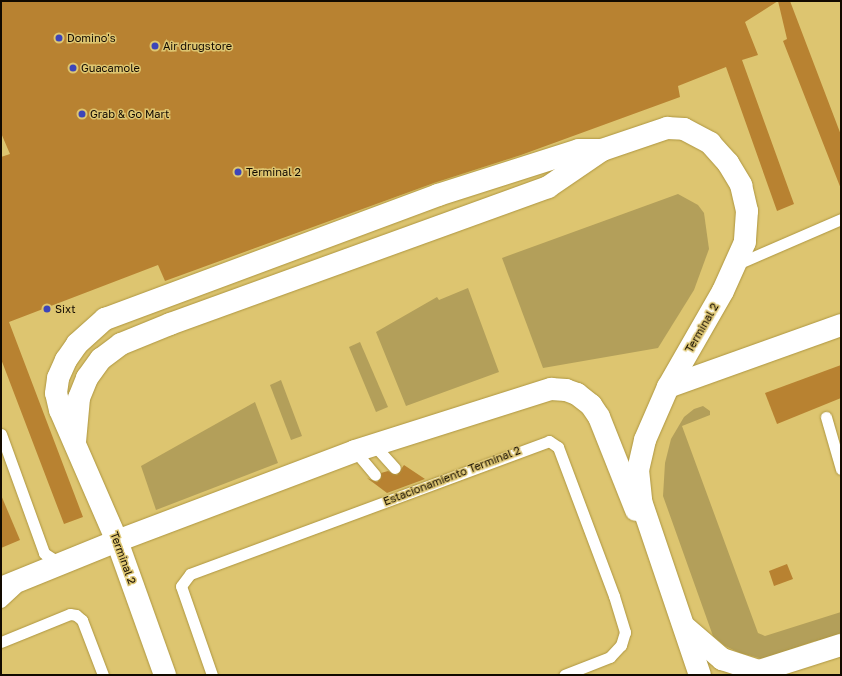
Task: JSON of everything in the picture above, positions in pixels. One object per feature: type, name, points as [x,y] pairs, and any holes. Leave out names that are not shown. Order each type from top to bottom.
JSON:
[{"type":"street","name":"Terminal 2","points":[[74,443],[79,398],[87,378],[101,359],[121,344],[268,288],[548,186],[602,150],[667,128],[684,129],[710,143],[728,163],[741,185],[747,211],[745,242],[723,292],[668,387],[645,440],[638,470],[641,501],[660,560],[685,627],[700,675]]},
{"type":"street","name":"Terminal 2","points":[[165,675],[117,541],[60,410],[57,386],[66,360],[90,330],[105,319],[419,203],[579,150],[602,150]]},
{"type":"street","points":[[379,248],[419,203]]},
{"type":"street","points":[[370,221],[426,231]]},
{"type":"street","points":[[268,288],[306,244]]},
{"type":"street","points":[[260,262],[315,271]]},
{"type":"street","points":[[668,387],[841,325]]},
{"type":"street","points":[[1,588],[25,580],[117,541],[364,448],[528,394],[551,389],[566,390],[591,405],[599,417],[629,496],[660,560]]},
{"type":"street","points":[[685,627],[722,659],[754,673],[841,644]]},
{"type":"lane","points":[[735,265],[841,219]]},
{"type":"lane","points":[[826,417],[841,469]]},
{"type":"lane","points":[[1,434],[44,553],[61,564]]},
{"type":"lane","name":"Estacionamiento Terminal 2","points":[[212,675],[181,586],[190,574],[400,492],[549,440],[558,447],[611,588],[625,632],[621,645],[610,657],[564,675]]},
{"type":"lane","points":[[364,448],[394,468]]},
{"type":"lane","points":[[364,448],[375,475]]},
{"type":"lane","points":[[1,602],[25,580]]},
{"type":"lane","points":[[1,642],[70,614],[76,615],[82,620],[103,675]]},
{"type":"shaded area","points":[[678,194],[698,205],[704,213],[709,249],[694,290],[658,348],[543,368],[502,258]]},
{"type":"shaded area","points":[[468,288],[499,372],[406,406],[376,332],[437,297],[439,300]]},
{"type":"shaded area","points":[[360,342],[388,407],[376,412],[349,347]]},
{"type":"shaded area","points":[[281,380],[302,436],[291,440],[270,385]]},
{"type":"shaded area","points":[[255,402],[278,463],[156,510],[141,466]]},
{"type":"shaded area","points":[[703,406],[710,411],[710,415],[682,426],[758,633],[765,636],[841,612],[841,636],[817,645],[815,641],[763,659],[740,653],[725,646],[713,636],[663,496],[665,463],[671,439],[684,417],[694,409]]},
{"type":"building","name":"Terminal 2","points":[[1,1],[778,1],[745,22],[758,55],[742,60],[794,204],[777,211],[726,67],[678,86],[680,97],[521,155],[434,183],[165,281],[158,265],[9,322],[83,517],[64,524],[1,359],[1,157],[10,154],[1,133]]},
{"type":"building","points":[[778,1],[790,1],[841,135],[841,189],[783,41],[787,39]]},
{"type":"building","points":[[841,365],[841,398],[777,424],[765,393]]},
{"type":"building","points":[[404,465],[425,479],[387,493],[367,478],[377,482],[381,478],[381,473],[388,471],[397,475]]},
{"type":"building","points":[[1,495],[20,540],[1,548]]},
{"type":"building","points":[[787,564],[793,579],[774,586],[769,571]]},
{"type":"place","name":"Domino's","points":[[59,38]]},
{"type":"place","name":"Air drugstore","points":[[155,46]]},
{"type":"place","name":"Guacamole","points":[[73,68]]},
{"type":"place","name":"Grab & Go Mart","points":[[82,114]]},
{"type":"place","name":"Terminal 2","points":[[238,172]]},
{"type":"place","name":"Sixt","points":[[47,309]]}]
